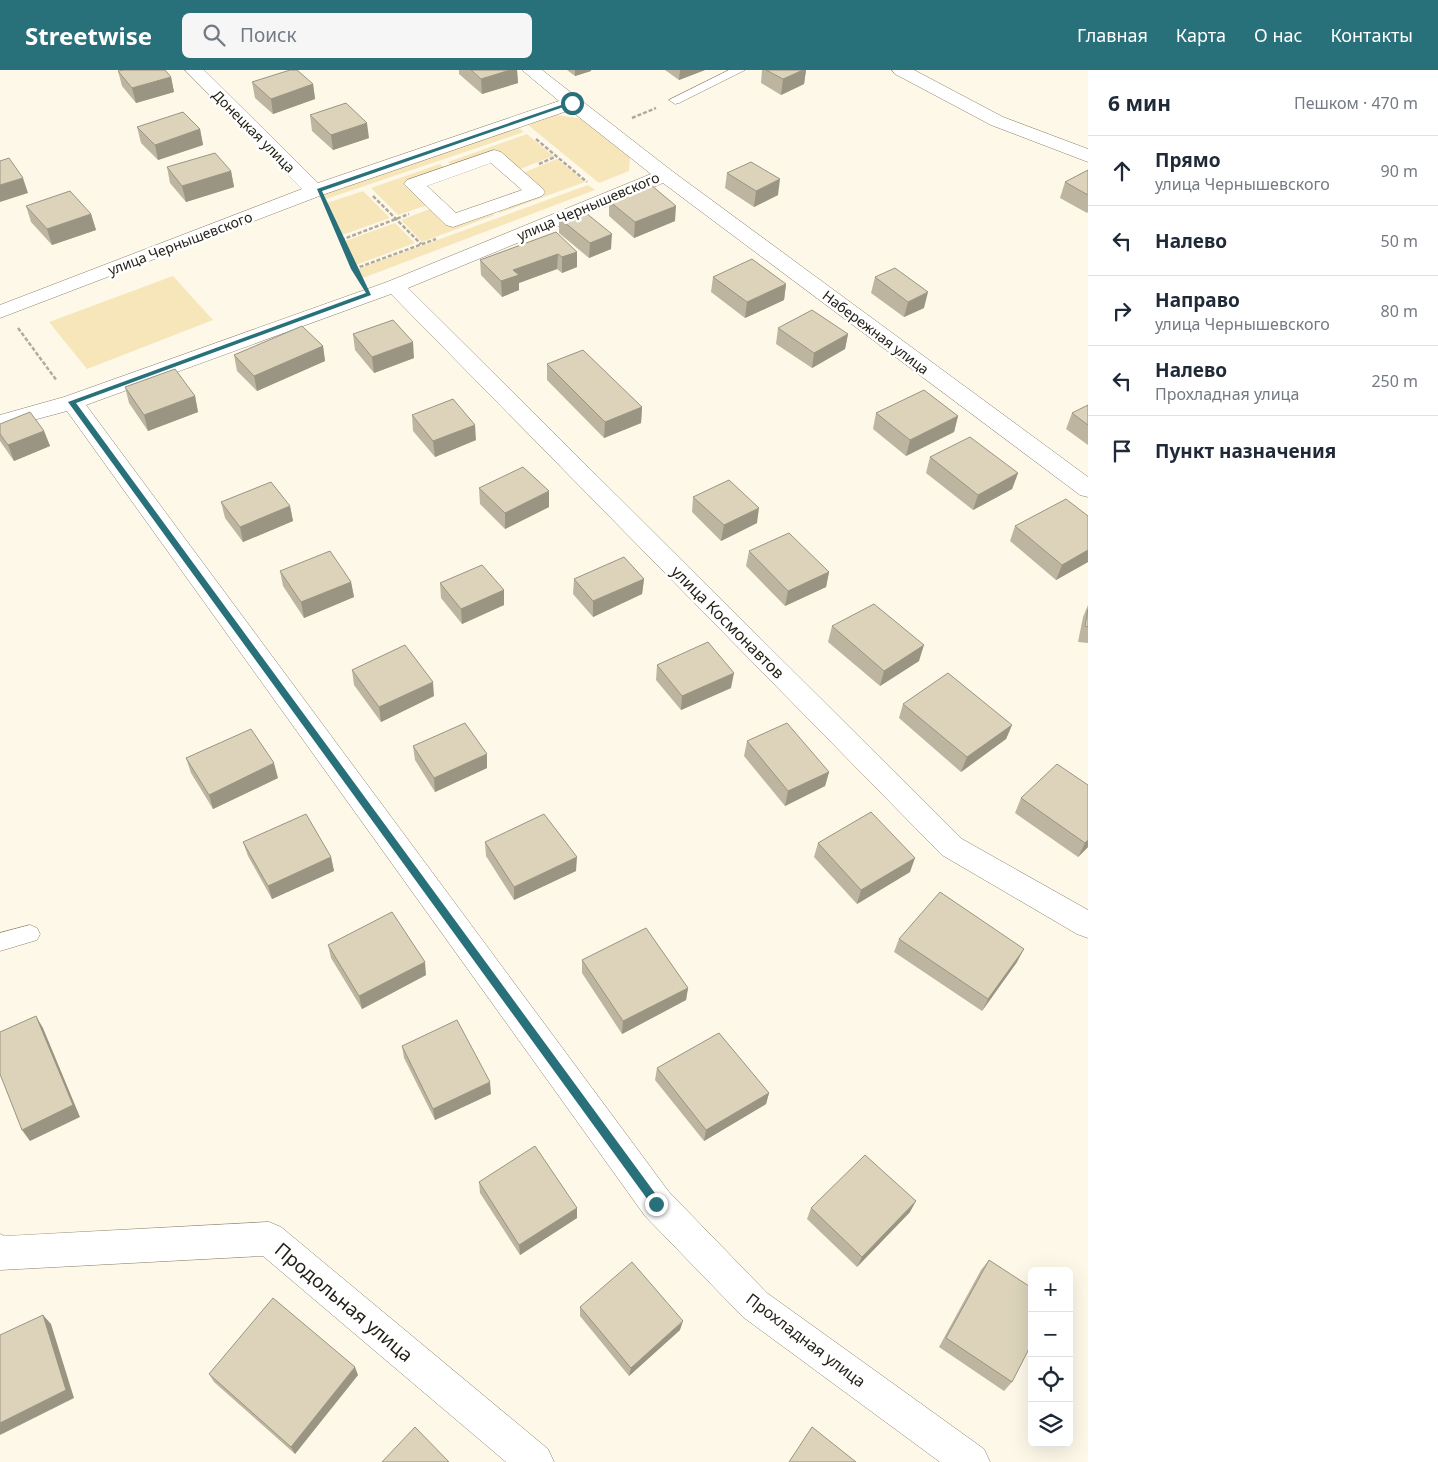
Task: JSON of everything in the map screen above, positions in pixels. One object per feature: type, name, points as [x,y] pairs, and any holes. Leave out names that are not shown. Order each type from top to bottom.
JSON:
[{"type":"street","name":"Донецкая улица","points":[[194,70],[317,191]]},
{"type":"street","points":[[531,70],[572,103]]},
{"type":"street","points":[[901,70],[997,121],[1088,156]]},
{"type":"street","name":"улица Чернышевского","points":[[0,422],[72,402],[394,286],[665,175],[572,103],[317,191],[2,308]]},
{"type":"street","points":[[494,156],[535,192],[453,221],[436,204],[414,184],[494,156]]},
{"type":"street","name":"Набережная улица","points":[[665,175],[1088,489]]},
{"type":"street","name":"улица Космонавтов","points":[[394,286],[952,847],[1088,925]]},
{"type":"street","name":"Прохладная улица","points":[[72,402],[656,1204],[756,1305],[970,1462]]},
{"type":"street","name":"Продольная улица","points":[[0,1251],[1,1253],[269,1239],[535,1462]]},
{"type":"lane","points":[[675,100],[739,70]]},
{"type":"lane","points":[[0,942],[30,934]]},
{"type":"path","points":[[606,130],[675,100]]},
{"type":"path","points":[[516,123],[589,183],[606,200]]},
{"type":"path","points":[[317,191],[369,294]]},
{"type":"path","points":[[370,194],[421,244]]},
{"type":"path","points":[[341,240],[436,204]]},
{"type":"path","points":[[2,308],[72,402]]},
{"type":"shaded area","points":[[557,115],[584,119],[630,157],[629,171],[599,183],[528,125]]},
{"type":"shaded area","points":[[515,125],[524,132],[326,199],[322,191]]},
{"type":"shaded area","points":[[527,134],[553,156],[515,171],[495,154],[454,168],[448,162]]},
{"type":"shaded area","points":[[557,159],[585,182],[500,213],[495,209],[539,192],[520,174]]},
{"type":"shaded area","points":[[440,164],[447,170],[410,183],[430,204],[398,215],[371,188]]},
{"type":"shaded area","points":[[588,185],[595,190],[363,278],[358,269]]},
{"type":"shaded area","points":[[363,191],[390,218],[342,235],[327,203]]},
{"type":"shaded area","points":[[435,207],[453,224],[490,210],[495,215],[422,242],[401,220]]},
{"type":"shaded area","points":[[395,223],[415,243],[356,265],[345,241]]},
{"type":"shaded area","points":[[173,276],[213,320],[87,369],[49,322]]},
{"type":"building","points":[[165,70],[171,77],[132,88],[118,71]]},
{"type":"building","points":[[290,70],[297,70],[313,84],[271,99],[252,82]]},
{"type":"building","points":[[471,70],[510,70],[481,79]]},
{"type":"building","points":[[766,70],[803,70],[783,79]]},
{"type":"building","points":[[346,103],[367,123],[331,135],[310,115]]},
{"type":"building","points":[[183,112],[200,129],[155,145],[137,127]]},
{"type":"building","points":[[215,153],[231,171],[182,186],[167,167]]},
{"type":"building","points":[[9,158],[23,178],[0,185],[0,161]]},
{"type":"building","points":[[751,162],[780,179],[756,191],[727,173]]},
{"type":"building","points":[[1088,170],[1088,195],[1065,182]]},
{"type":"building","points":[[651,185],[676,206],[635,222],[609,201]]},
{"type":"building","points":[[70,191],[91,214],[47,229],[26,206]]},
{"type":"building","points":[[581,209],[612,234],[590,243],[559,218]]},
{"type":"building","points":[[556,232],[577,252],[562,257],[558,254],[513,270],[519,275],[501,281],[480,260]]},
{"type":"building","points":[[752,259],[786,284],[747,302],[713,277]]},
{"type":"building","points":[[895,268],[928,292],[908,302],[875,277]]},
{"type":"building","points":[[812,310],[848,334],[814,353],[778,328]]},
{"type":"building","points":[[393,320],[413,342],[372,357],[353,334]]},
{"type":"building","points":[[302,326],[323,346],[254,376],[234,355]]},
{"type":"building","points":[[583,350],[642,407],[605,422],[547,364]]},
{"type":"building","points":[[175,369],[195,396],[144,415],[125,387]]},
{"type":"building","points":[[924,390],[958,416],[910,440],[876,413]]},
{"type":"building","points":[[453,399],[475,425],[433,441],[412,415]]},
{"type":"building","points":[[1088,405],[1088,425],[1072,413]]},
{"type":"building","points":[[30,412],[44,431],[8,445],[0,434],[0,424]]},
{"type":"building","points":[[970,437],[1018,473],[978,495],[930,457]]},
{"type":"building","points":[[523,467],[549,491],[505,513],[479,488]]},
{"type":"building","points":[[729,480],[759,508],[724,525],[693,497]]},
{"type":"building","points":[[271,482],[290,506],[240,527],[221,502]]},
{"type":"building","points":[[1066,499],[1088,516],[1088,550],[1062,565],[1015,526]]},
{"type":"building","points":[[789,533],[829,572],[788,591],[749,551]]},
{"type":"building","points":[[330,551],[351,582],[301,602],[280,571]]},
{"type":"building","points":[[624,557],[644,579],[593,601],[574,579]]},
{"type":"building","points":[[482,565],[504,590],[461,609],[440,583]]},
{"type":"building","points":[[874,604],[924,645],[884,671],[832,626]]},
{"type":"building","points":[[1088,609],[1088,627],[1085,626]]},
{"type":"building","points":[[708,642],[734,673],[682,696],[657,665]]},
{"type":"building","points":[[405,645],[433,682],[379,707],[352,670]]},
{"type":"building","points":[[948,673],[1012,725],[967,757],[903,704]]},
{"type":"building","points":[[465,723],[487,754],[434,778],[413,746]]},
{"type":"building","points":[[787,723],[829,772],[788,791],[747,741]]},
{"type":"building","points":[[251,729],[274,763],[209,795],[186,758]]},
{"type":"building","points":[[1057,764],[1088,785],[1088,840],[1085,843],[1021,798]]},
{"type":"building","points":[[871,812],[915,858],[861,890],[818,843]]},
{"type":"building","points":[[306,814],[331,857],[268,886],[243,842]]},
{"type":"building","points":[[544,814],[577,857],[514,887],[485,842]]},
{"type":"building","points":[[940,892],[1024,949],[988,999],[899,939]]},
{"type":"building","points":[[392,912],[425,962],[359,996],[328,945]]},
{"type":"building","points":[[646,928],[688,988],[623,1021],[582,960]]},
{"type":"building","points":[[36,1016],[73,1105],[22,1130],[0,1074],[0,1032]]},
{"type":"building","points":[[457,1020],[490,1082],[433,1109],[402,1046]]},
{"type":"building","points":[[719,1033],[769,1093],[706,1130],[657,1068]]},
{"type":"building","points":[[535,1146],[577,1208],[519,1245],[479,1182]]},
{"type":"building","points":[[865,1155],[916,1201],[862,1257],[811,1208]]},
{"type":"building","points":[[989,1260],[1028,1285],[1028,1351],[1012,1382],[946,1338]]},
{"type":"building","points":[[632,1262],[683,1321],[631,1368],[580,1307]]},
{"type":"building","points":[[273,1298],[355,1367],[291,1447],[209,1374]]},
{"type":"building","points":[[43,1315],[66,1390],[0,1423],[0,1335]]},
{"type":"building","points":[[415,1427],[449,1462],[382,1462]]},
{"type":"building","points":[[812,1427],[856,1462],[789,1462]]},
{"type":"route","points":[[572,103],[319,190],[354,269],[369,294],[72,402],[656,1204]]}]
